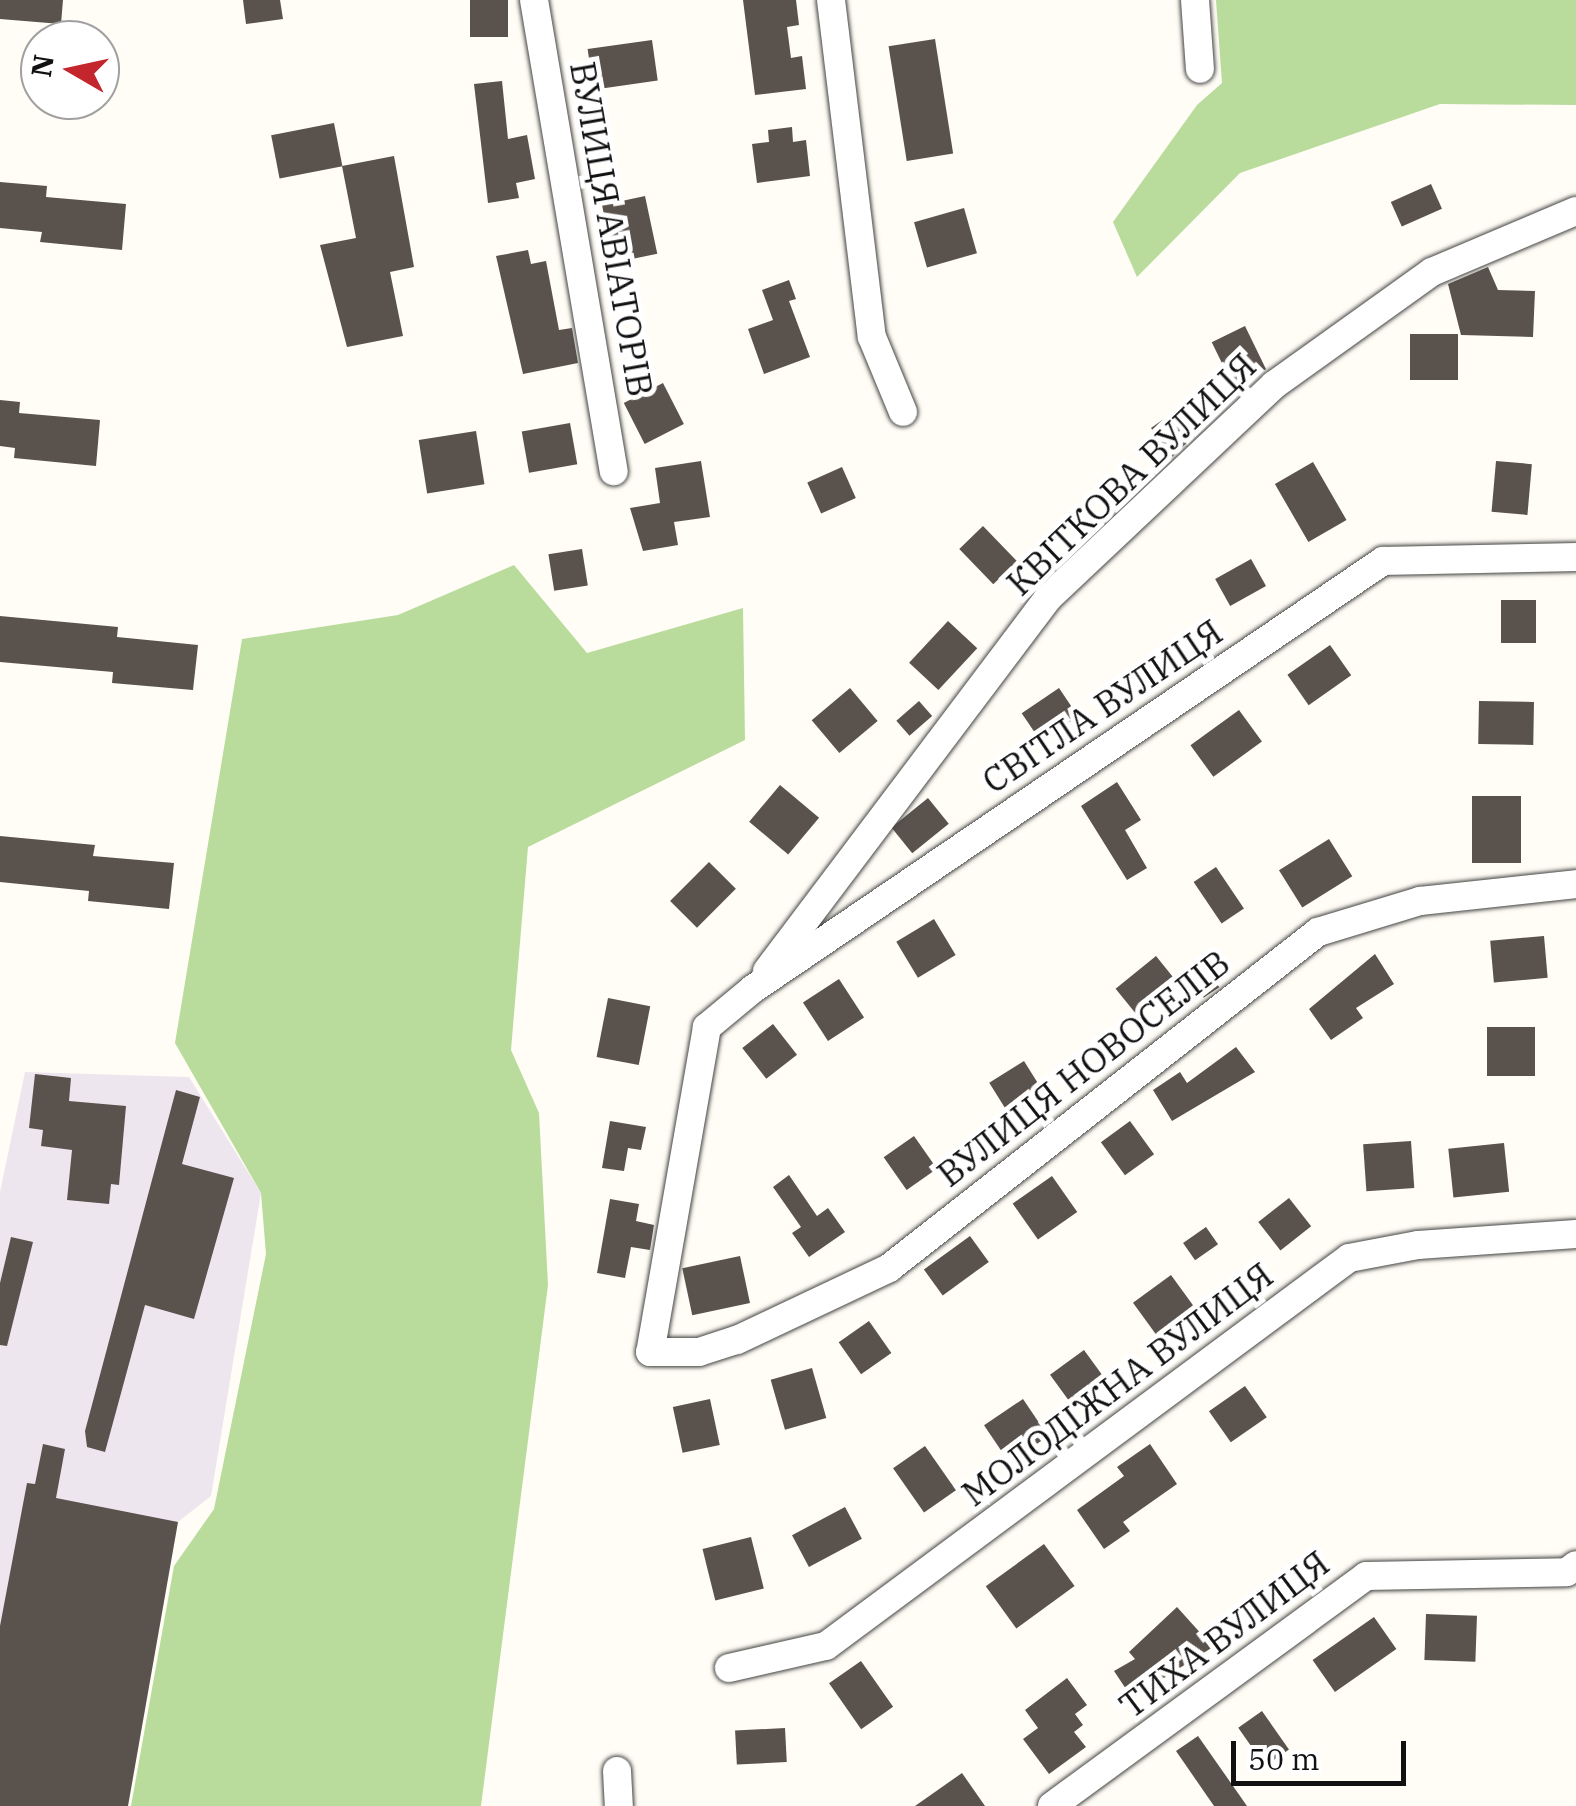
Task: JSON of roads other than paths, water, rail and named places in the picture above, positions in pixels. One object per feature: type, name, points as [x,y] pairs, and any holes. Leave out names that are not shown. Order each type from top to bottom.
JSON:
[{"type":"street","name":"ВУЛИЦЯ АВІАТОРІВ","points":[[534,0],[614,471]]},
{"type":"street","points":[[830,0],[872,337],[903,412]]},
{"type":"street","points":[[1196,0],[1200,69]]},
{"type":"street","name":"КВІТКОВА ВУЛИЦЯ","points":[[753,989],[1048,598],[1132,518],[1324,344],[1432,272],[1576,211]]},
{"type":"street","name":"СВІТЛА ВУЛИЦЯ","points":[[708,1027],[753,989],[1383,561],[1576,557]]},
{"type":"street","name":"ВУЛИЦЯ НОВОСЕЛІВ","points":[[708,1027],[650,1352],[699,1352],[737,1340],[889,1268],[1318,932],[1420,900],[1576,884]]},
{"type":"street","name":"МОЛОДІЖНА ВУЛИЦЯ","points":[[728,1668],[826,1646],[1349,1258],[1418,1245],[1576,1234]]},
{"type":"street","name":"ТИХА ВУЛИЦЯ","points":[[1052,1806],[1366,1576],[1567,1572],[1576,1565]]},
{"type":"street","points":[[617,1771],[618,1806]]}]
